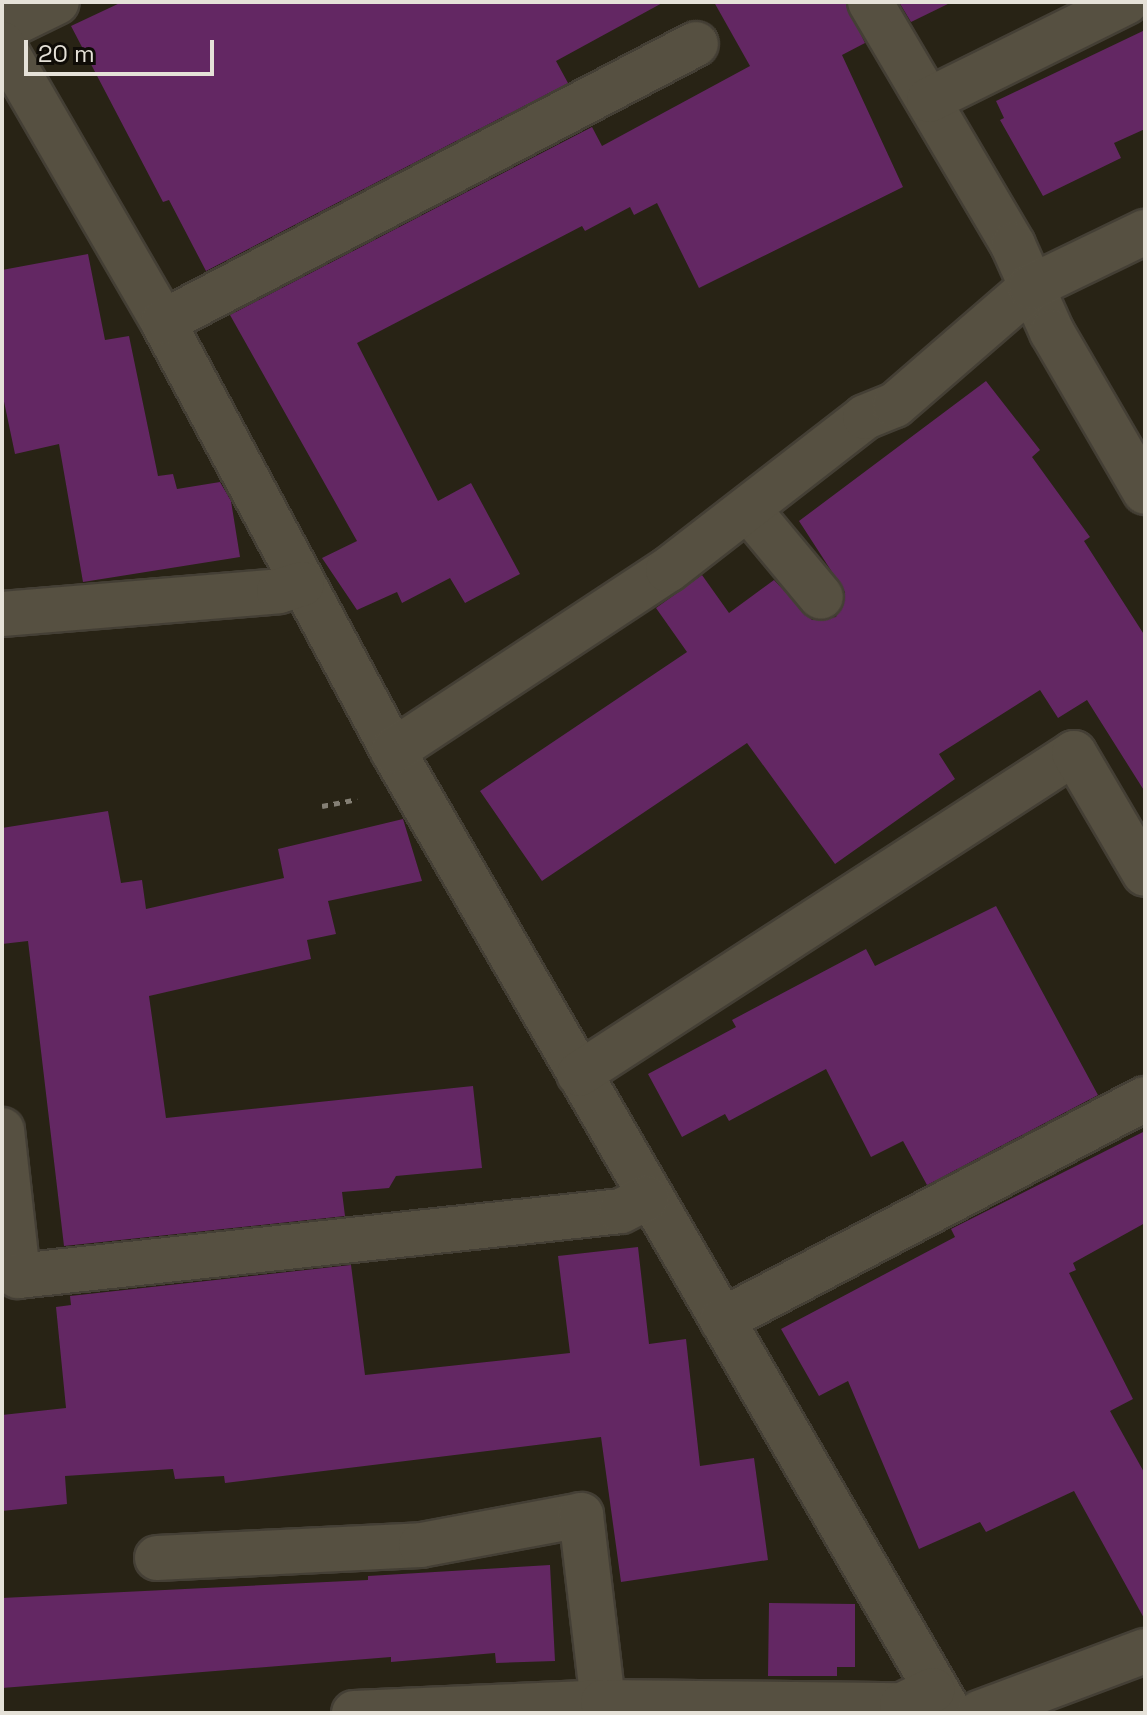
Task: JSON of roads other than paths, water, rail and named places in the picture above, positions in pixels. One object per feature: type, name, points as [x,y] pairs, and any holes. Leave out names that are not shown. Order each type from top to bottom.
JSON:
[{"type":"street","points":[[2,29],[57,2]]},
{"type":"street","points":[[870,2],[1013,245],[1031,287],[1145,492]]},
{"type":"street","points":[[929,100],[1126,2]]},
{"type":"street","points":[[2,44],[163,322],[393,751],[647,1198],[722,1320],[942,1702],[902,1705],[603,1702],[354,1713]]},
{"type":"street","points":[[163,322],[696,44]]},
{"type":"street","points":[[393,751],[668,570],[865,417],[895,405],[1031,287],[1145,232]]},
{"type":"street","points":[[748,509],[821,597]]},
{"type":"street","points":[[2,614],[279,591],[302,584]]},
{"type":"street","points":[[579,1074],[1074,753],[1145,874]]},
{"type":"street","points":[[722,1320],[1145,1099]]},
{"type":"street","points":[[2,1130],[18,1276],[621,1211],[647,1198]]},
{"type":"street","points":[[157,1558],[421,1545],[581,1515],[603,1702]]},
{"type":"street","points":[[979,1713],[1145,1651]]}]
